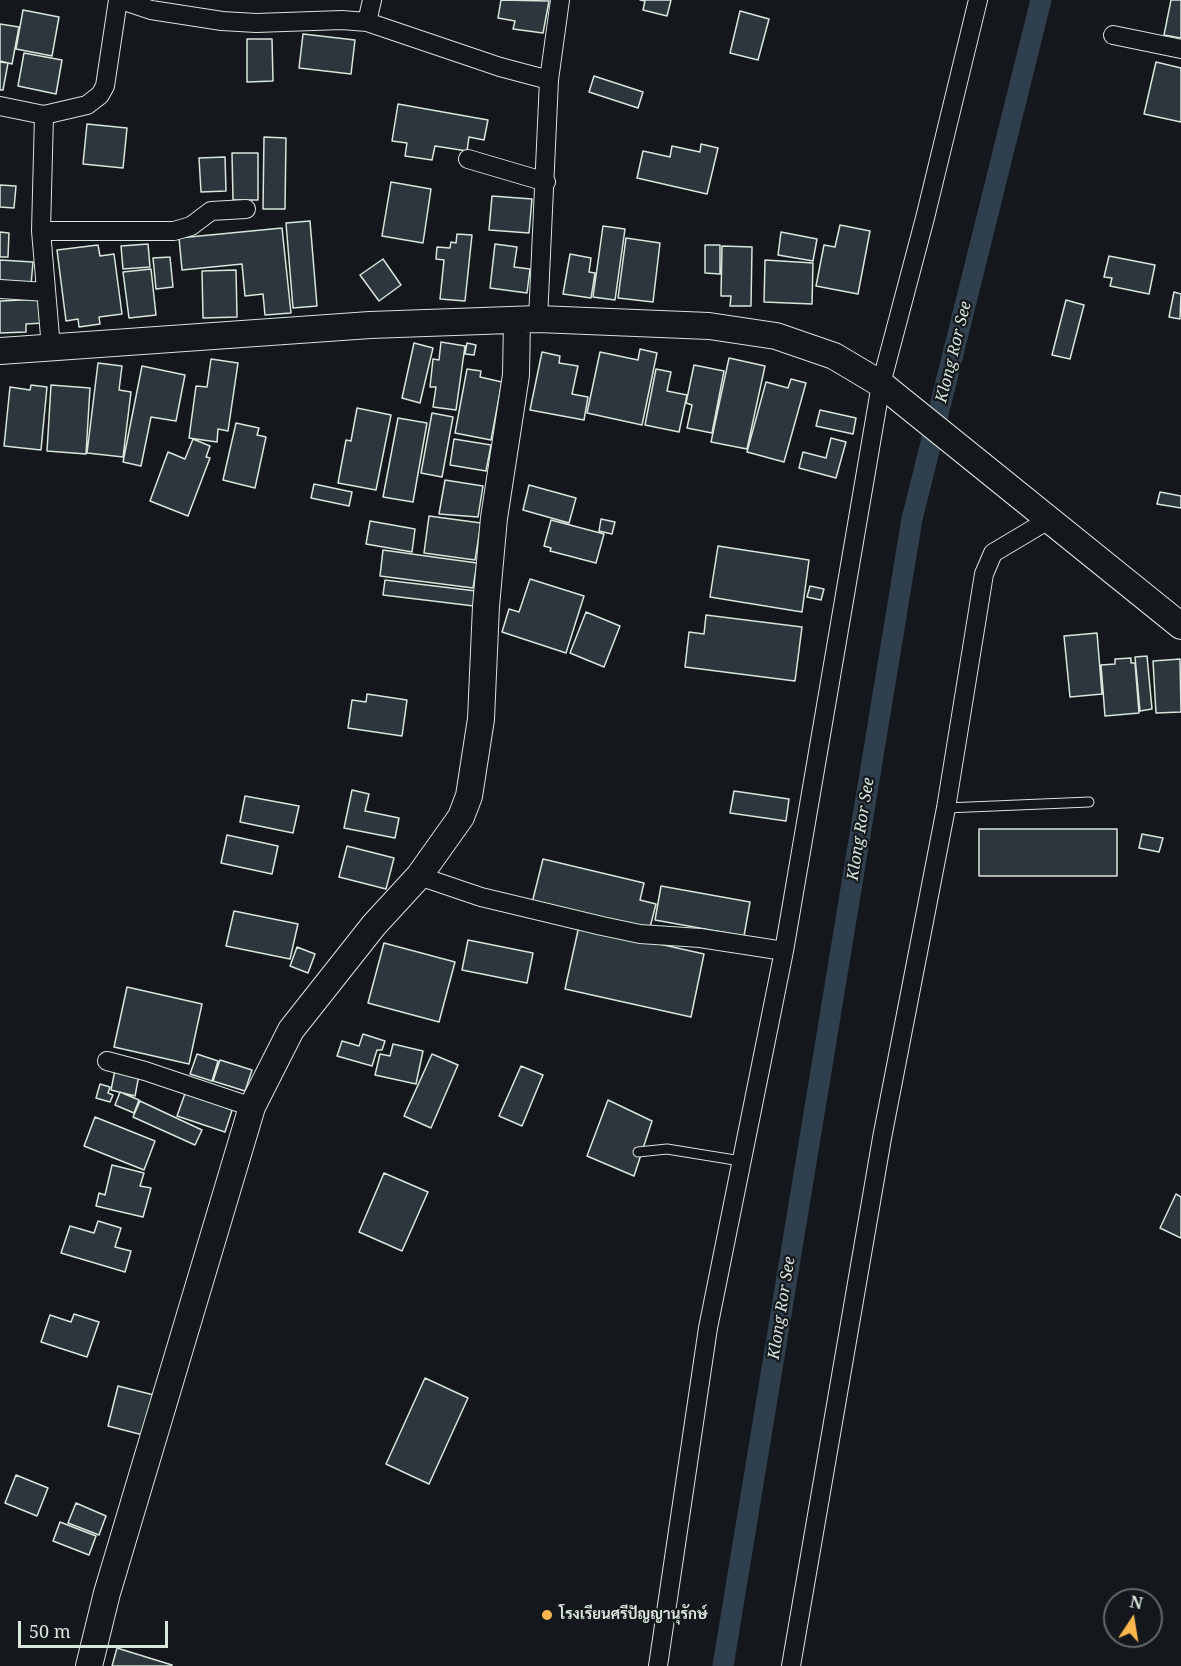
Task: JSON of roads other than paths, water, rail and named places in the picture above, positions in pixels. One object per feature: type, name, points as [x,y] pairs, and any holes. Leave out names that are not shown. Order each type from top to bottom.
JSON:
[{"type":"street","points":[[0,106],[44,115],[87,105],[100,94],[105,86],[120,0],[151,10],[222,21],[256,23],[342,20],[368,22],[500,67],[549,80]]},
{"type":"street","points":[[368,22],[372,0]]},
{"type":"street","points":[[89,1666],[107,1593],[252,1107],[291,1030],[374,925],[419,876],[461,817],[473,783],[481,719],[485,617],[494,518],[527,320],[546,182],[549,80],[560,0]]},
{"type":"street","points":[[658,1666],[708,1328],[784,951],[881,384],[926,218],[978,0]]},
{"type":"street","points":[[1113,35],[1181,49]]},
{"type":"street","points":[[44,115],[41,231],[51,348]]},
{"type":"street","points":[[468,159],[546,182]]},
{"type":"street","points":[[41,231],[174,231],[191,226],[211,211],[246,209]]},
{"type":"street","points":[[0,289],[46,292]]},
{"type":"street","points":[[0,351],[370,325],[527,320],[709,326],[766,334],[816,348],[881,384],[1181,626]]},
{"type":"street","points":[[791,1666],[882,1138],[946,808],[971,644],[987,562],[993,554],[1050,519]]},
{"type":"street","points":[[419,876],[481,897],[640,934],[700,938],[784,951]]},
{"type":"street","points":[[107,1061],[165,1077],[252,1107]]},
{"type":"lane","points":[[946,808],[1089,802]]},
{"type":"lane","points":[[638,1152],[668,1149],[741,1161]]},
{"type":"waterway","name":"Klong Ror See","points":[[723,1666],[912,519],[1041,0]]},
{"type":"place","name":"โรงเรียนศรีปัญญานุรักษ์","points":[[547,1615]]}]
